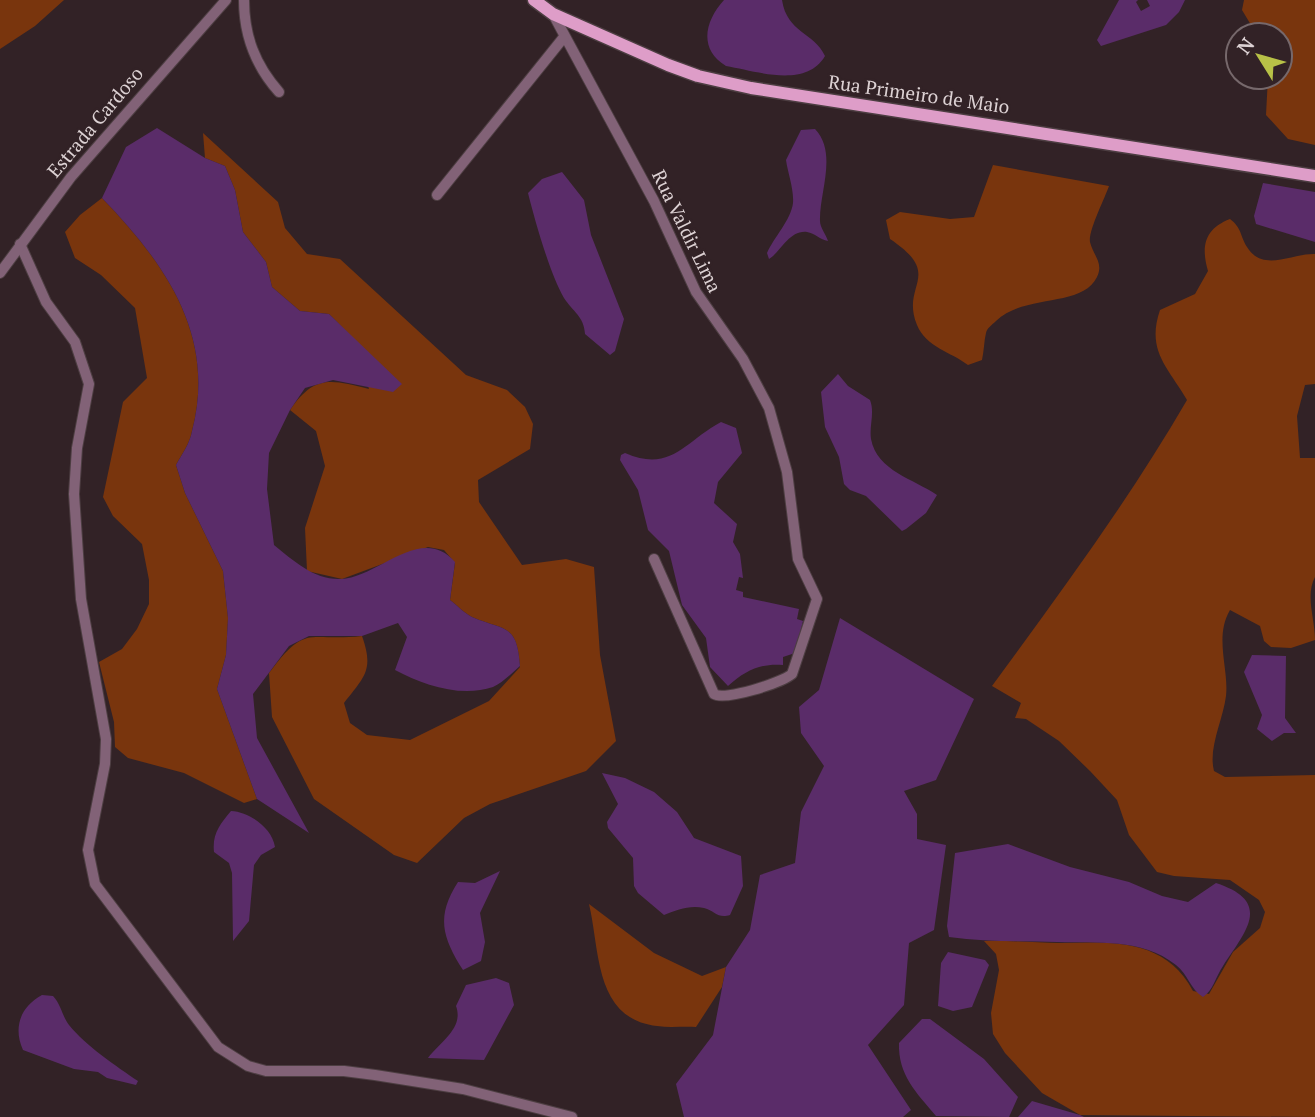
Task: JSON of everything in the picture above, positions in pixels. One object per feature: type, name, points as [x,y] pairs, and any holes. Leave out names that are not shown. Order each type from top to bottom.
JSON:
[{"type":"main road","name":"Rua Primeiro de Maio","points":[[534,0],[553,14],[668,65],[738,85],[1315,177]]},
{"type":"street","name":"Estrada Cardoso","points":[[0,274],[20,244],[105,137],[226,0]]},
{"type":"street","points":[[244,0],[247,33],[255,58],[279,92]]},
{"type":"street","name":"Rua Valdir Lima","points":[[553,14],[654,201],[696,292],[760,390],[784,456],[798,559],[817,599],[796,666],[785,678],[722,698],[713,694],[654,559]]},
{"type":"street","points":[[437,195],[564,37]]},
{"type":"street","points":[[20,244],[46,302],[75,342],[89,384],[77,448],[74,494],[81,599],[106,739],[105,764],[88,850],[95,884],[218,1047],[248,1066],[266,1071],[344,1071],[375,1075],[463,1089],[572,1117]]},
{"type":"shaded area","points":[[0,0],[64,0],[35,26],[0,49]]},
{"type":"shaded area","points":[[724,0],[782,0],[789,19],[825,56],[817,66],[793,75],[765,74],[726,66],[711,51],[707,34],[712,17]]},
{"type":"shaded area","points":[[1119,0],[1138,0],[1136,2],[1141,11],[1150,6],[1147,0],[1185,0],[1179,12],[1166,25],[1101,46],[1097,40]]},
{"type":"shaded area","points":[[1244,0],[1315,0],[1315,145],[1288,139],[1266,115],[1267,91],[1294,91],[1294,21],[1249,21],[1242,10]]},
{"type":"shaded area","points":[[157,128],[205,158],[225,166],[235,190],[243,232],[266,262],[272,287],[300,311],[329,314],[402,384],[393,392],[333,380],[305,388],[290,410],[269,453],[267,489],[274,545],[313,573],[341,579],[355,576],[414,550],[428,548],[442,551],[455,562],[450,600],[472,617],[501,627],[512,635],[516,642],[520,666],[493,687],[468,691],[430,685],[395,670],[407,637],[398,623],[362,636],[309,636],[289,646],[253,694],[257,738],[309,833],[257,799],[217,689],[226,655],[228,618],[223,571],[185,493],[176,465],[191,435],[198,396],[197,364],[191,333],[180,303],[165,275],[146,248],[102,198],[126,147]]},
{"type":"shaded area","points":[[815,129],[825,150],[826,174],[820,221],[828,241],[801,232],[790,238],[769,259],[767,253],[792,209],[792,187],[786,160],[801,130]]},
{"type":"shaded area","points":[[203,133],[278,202],[285,228],[307,254],[340,259],[466,375],[507,390],[525,407],[533,424],[530,449],[478,480],[479,502],[522,565],[566,559],[594,567],[600,655],[616,741],[586,771],[490,804],[464,818],[417,863],[394,855],[314,799],[272,717],[269,673],[301,640],[362,636],[367,665],[362,679],[344,703],[350,723],[367,735],[410,740],[489,701],[520,667],[516,643],[501,627],[472,617],[450,600],[455,563],[444,550],[428,547],[342,579],[307,571],[305,528],[325,466],[316,431],[290,410],[315,385],[333,382],[369,389],[351,336],[329,314],[300,311],[272,287],[266,262],[243,232],[235,190],[225,166],[205,158]]},
{"type":"shaded area","points":[[993,165],[1109,186],[1090,237],[1091,247],[1099,263],[1099,272],[1090,287],[1079,293],[1008,312],[987,331],[982,360],[968,365],[933,344],[921,333],[913,311],[918,281],[915,262],[890,239],[886,220],[900,212],[950,219],[974,217]]},
{"type":"shaded area","points":[[562,172],[584,200],[591,235],[624,319],[615,351],[610,355],[585,334],[580,318],[564,298],[548,262],[531,205],[528,193],[542,179]]},
{"type":"shaded area","points":[[1263,183],[1315,192],[1315,242],[1256,224],[1254,216]]},
{"type":"shaded area","points":[[102,198],[146,248],[165,275],[180,303],[191,333],[197,364],[198,396],[191,435],[176,465],[185,493],[223,571],[228,618],[226,655],[217,689],[257,799],[244,803],[184,773],[128,758],[115,747],[114,722],[99,662],[122,649],[137,629],[149,604],[149,580],[142,544],[113,516],[103,497],[123,402],[147,378],[135,308],[101,275],[75,258],[65,232],[80,215]]},
{"type":"shaded area","points":[[1230,219],[1239,229],[1247,247],[1261,259],[1278,260],[1315,254],[1315,384],[1305,385],[1297,416],[1300,458],[1315,458],[1315,577],[1311,599],[1315,640],[1291,648],[1271,647],[1264,641],[1260,626],[1230,610],[1225,620],[1222,642],[1226,696],[1214,743],[1213,762],[1214,771],[1225,777],[1315,775],[1315,1117],[1080,1115],[1042,1093],[1005,1053],[993,1034],[991,1013],[999,970],[996,954],[984,941],[1099,943],[1135,947],[1168,961],[1193,991],[1209,994],[1233,952],[1260,928],[1265,912],[1259,900],[1230,880],[1174,876],[1157,872],[1129,835],[1117,800],[1059,741],[1026,719],[1015,718],[1021,703],[992,686],[1118,510],[1187,400],[1161,358],[1157,348],[1156,324],[1160,310],[1195,294],[1208,271],[1205,254],[1207,240],[1215,228]]},
{"type":"shaded area","points":[[838,374],[848,386],[870,400],[871,439],[881,459],[888,467],[937,495],[926,513],[902,531],[866,496],[850,490],[844,484],[839,457],[825,427],[821,392]]},
{"type":"shaded area","points":[[721,422],[736,428],[742,453],[718,482],[714,503],[737,524],[733,542],[740,554],[743,578],[739,577],[736,590],[743,592],[743,597],[799,609],[797,619],[803,621],[795,653],[783,657],[783,665],[767,665],[753,669],[728,686],[710,667],[706,638],[682,605],[669,551],[648,530],[638,490],[620,460],[625,453],[641,458],[666,457]]},
{"type":"shaded area","points":[[840,618],[974,699],[936,780],[904,791],[917,814],[917,839],[946,845],[934,930],[909,943],[904,1005],[868,1045],[911,1110],[903,1117],[684,1117],[676,1084],[713,1035],[726,967],[750,930],[760,875],[795,863],[801,812],[824,766],[801,733],[799,707],[819,690]]},
{"type":"shaded area","points":[[1252,655],[1286,656],[1285,718],[1296,733],[1284,733],[1272,741],[1257,729],[1262,715],[1244,672]]},
{"type":"shaded area","points":[[602,773],[625,778],[654,792],[677,812],[694,838],[741,856],[743,886],[730,915],[722,916],[704,908],[693,907],[664,915],[638,893],[634,886],[633,858],[608,828],[607,822],[618,804]]},
{"type":"shaded area","points":[[231,811],[245,814],[259,822],[270,834],[275,847],[261,855],[254,865],[249,921],[233,941],[232,873],[229,863],[214,852],[214,840],[218,830]]},
{"type":"shaded area","points":[[1008,844],[1070,867],[1129,882],[1162,896],[1188,902],[1216,883],[1245,899],[1250,909],[1250,919],[1212,987],[1203,997],[1176,965],[1162,956],[1134,946],[949,937],[947,926],[955,853]]},
{"type":"shaded area","points":[[500,871],[480,913],[485,942],[481,961],[463,970],[450,947],[444,926],[444,916],[451,894],[458,882],[475,883]]},
{"type":"shaded area","points":[[589,904],[654,953],[702,976],[726,967],[722,987],[696,1027],[657,1026],[636,1021],[621,1010],[604,980]]},
{"type":"shaded area","points":[[948,952],[985,960],[989,965],[972,1007],[953,1011],[938,1006],[941,963]]},
{"type":"shaded area","points":[[496,978],[509,983],[514,1005],[484,1060],[428,1058],[454,1028],[458,1014],[456,1006],[466,985]]},
{"type":"shaded area","points":[[42,995],[53,996],[76,1033],[138,1081],[136,1085],[107,1078],[98,1072],[74,1069],[23,1050],[19,1034],[20,1019],[28,1006]]},
{"type":"shaded area","points":[[922,1019],[930,1019],[984,1059],[1018,1097],[1009,1117],[936,1116],[910,1083],[899,1054],[899,1043]]},
{"type":"shaded area","points":[[1032,1101],[1080,1115],[1084,1117],[1018,1117]]}]
